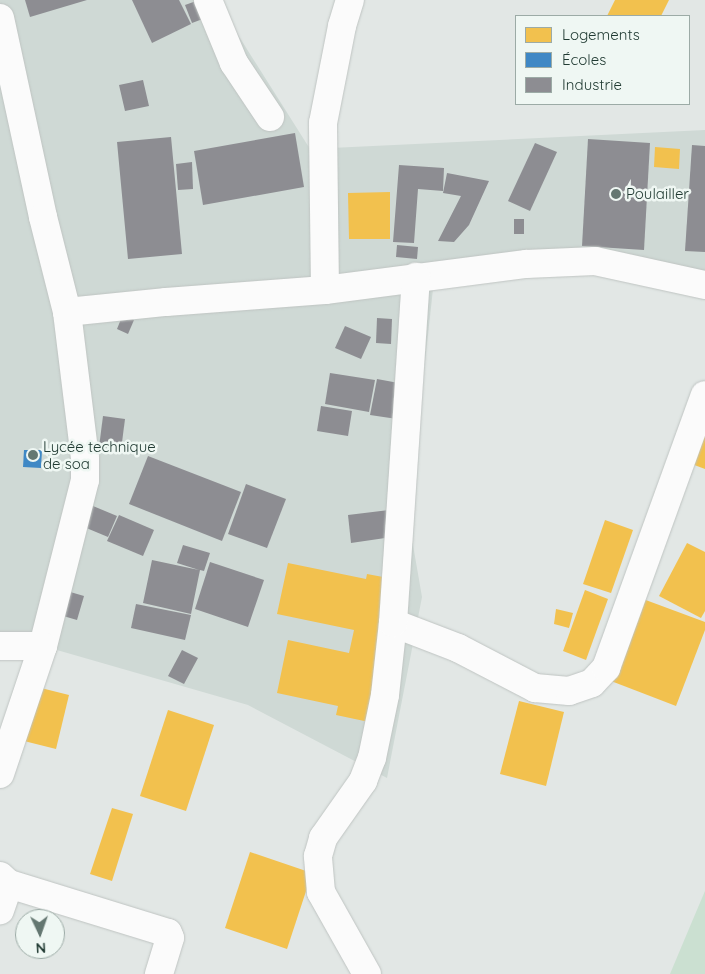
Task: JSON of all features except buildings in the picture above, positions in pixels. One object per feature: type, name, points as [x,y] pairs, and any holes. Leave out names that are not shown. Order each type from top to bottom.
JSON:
[{"type":"street","points":[[208,0],[234,63],[270,117]]},
{"type":"street","points":[[325,290],[323,123],[342,26],[350,0]]},
{"type":"street","points":[[0,18],[43,216],[67,312],[85,458],[85,480],[43,646],[0,774]]},
{"type":"street","points":[[67,312],[166,302],[325,290],[526,264],[595,262],[705,285]]},
{"type":"street","points":[[366,974],[321,892],[318,856],[323,838],[363,781],[372,758],[386,695],[393,623],[416,278]]},
{"type":"street","points":[[393,623],[458,648],[535,688],[570,691],[592,683],[606,668],[705,395]]},
{"type":"street","points":[[0,646],[43,646]]},
{"type":"street","points":[[0,910],[5,880],[168,933],[170,938],[159,974]]},
{"type":"shaded area","points":[[0,0],[216,0],[310,149],[705,130],[705,281],[595,261],[433,289],[408,516],[422,597],[387,778],[248,705],[43,646],[0,646]]},
{"type":"green space","points":[[705,891],[705,974],[670,974],[691,924]]},
{"type":"place","name":"Poulailler","points":[[616,194]]},
{"type":"place","name":"Lycée technique de soa","points":[[33,455]]}]
